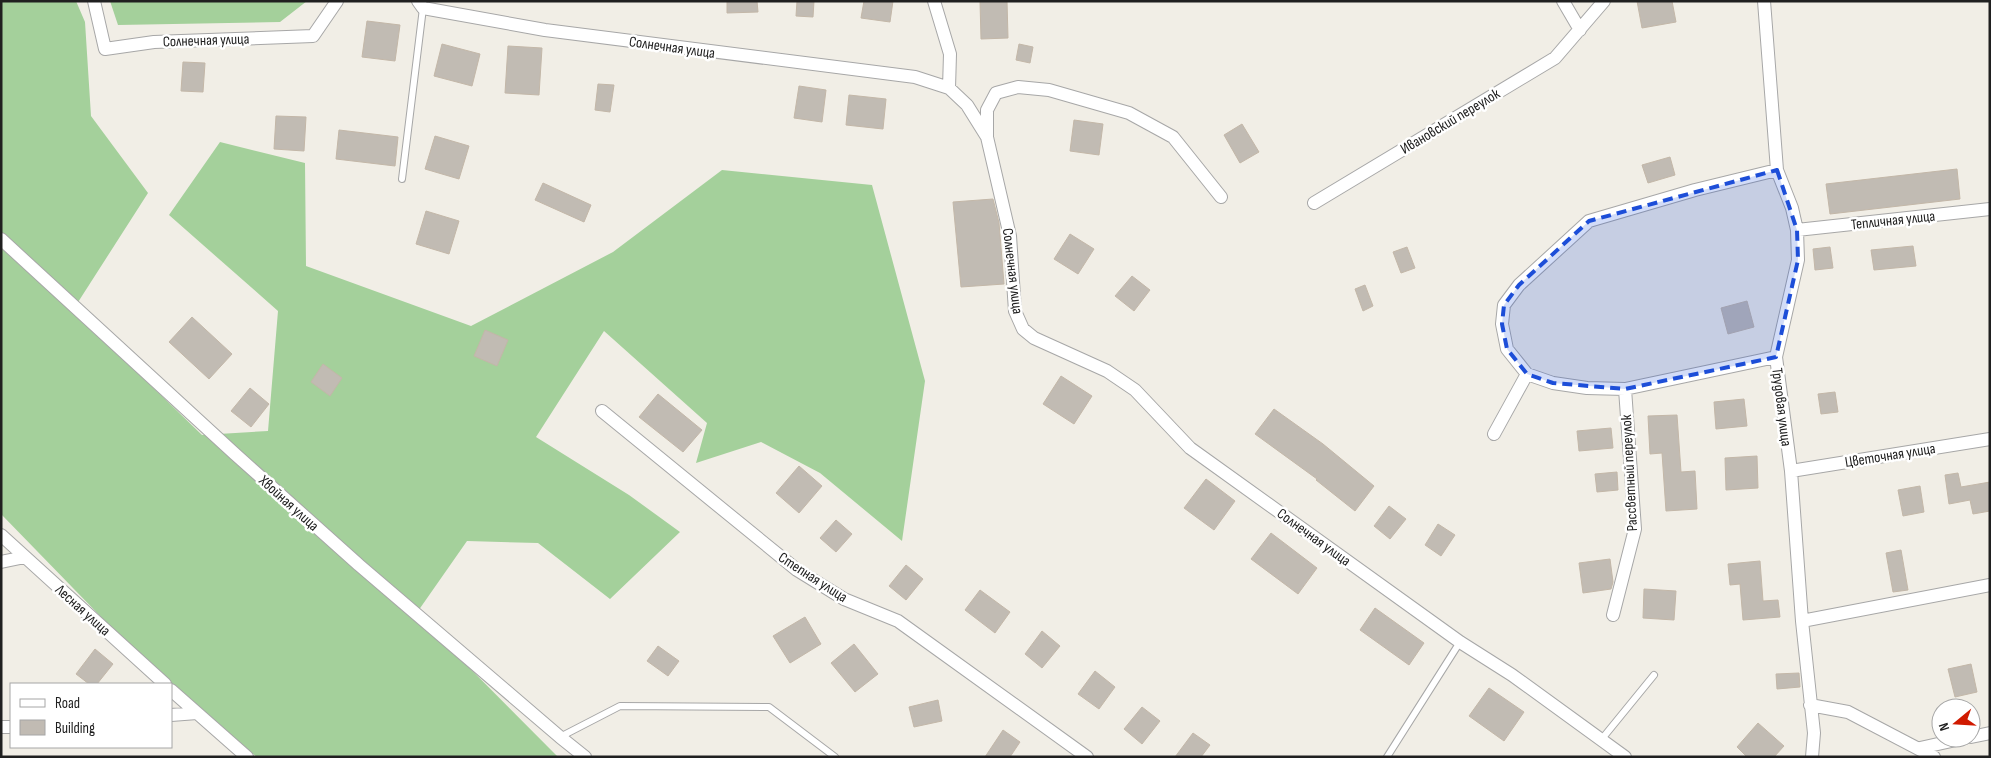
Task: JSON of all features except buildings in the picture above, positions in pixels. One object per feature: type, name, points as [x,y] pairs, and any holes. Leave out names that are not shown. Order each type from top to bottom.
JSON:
[{"type":"street","name":"Солнечная улица","points":[[94,1],[105,49],[154,42],[314,36],[337,1]]},
{"type":"street","points":[[934,1],[950,54],[949,88]]},
{"type":"street","points":[[1563,1],[1580,30]]},
{"type":"street","name":"Ивановский переулок","points":[[1314,203],[1554,58],[1604,1]]},
{"type":"street","name":"Трудовая улица","points":[[1764,1],[1777,170],[1792,208],[1797,230],[1798,260],[1776,357],[1791,472],[1802,621],[1814,734],[1812,757]]},
{"type":"street","name":"Солнечная улица","points":[[420,4],[545,30],[915,77],[949,88],[967,105],[987,137],[1010,236],[1015,312],[1023,329],[1034,338],[1107,371],[1135,390],[1190,448],[1460,642],[1512,675],[1624,757]]},
{"type":"street","points":[[987,137],[987,110],[996,93],[1018,87],[1049,90],[1129,113],[1173,137],[1221,197]]},
{"type":"street","points":[[1776,357],[1625,389],[1588,388],[1553,383],[1527,374],[1507,349],[1502,324],[1504,305],[1520,285],[1589,221],[1695,190],[1777,170]]},
{"type":"street","name":"Тепличная улица","points":[[1797,230],[1990,209]]},
{"type":"street","name":"Хвойная улица","points":[[1,239],[234,454],[359,565],[585,757]]},
{"type":"street","points":[[1494,434],[1527,374]]},
{"type":"street","name":"Рассветный переулок","points":[[1613,615],[1636,528],[1625,389]]},
{"type":"street","name":"Степная улица","points":[[602,411],[797,570],[844,599],[898,621],[1087,757]]},
{"type":"street","name":"Цветочная улица","points":[[1791,472],[1990,439]]},
{"type":"street","name":"Лесная улица","points":[[1,535],[164,683]]},
{"type":"street","points":[[1,562],[25,557]]},
{"type":"street","points":[[1802,621],[1990,585]]},
{"type":"street","points":[[172,691],[247,757]]},
{"type":"street","points":[[1810,705],[1848,712],[1934,757]]},
{"type":"street","points":[[172,715],[197,713]]},
{"type":"street","points":[[1920,748],[1931,746]]},
{"type":"lane","points":[[402,179],[420,4]]},
{"type":"lane","points":[[1387,757],[1460,642]]},
{"type":"lane","points":[[1601,740],[1654,675]]},
{"type":"lane","points":[[560,737],[620,706],[770,707],[835,757]]},
{"type":"highlighted area","points":[[1777,170],[1797,230],[1798,260],[1776,357],[1625,389],[1553,383],[1527,374],[1507,349],[1502,324],[1504,305],[1519,285],[1589,221]]},
{"type":"green space","points":[[1,1],[76,1],[85,22],[91,116],[148,193],[73,310],[202,435],[268,431],[278,311],[169,215],[220,142],[305,163],[306,266],[471,326],[613,252],[722,170],[872,185],[925,381],[902,541],[820,473],[761,442],[696,463],[707,423],[604,331],[536,437],[629,495],[680,532],[610,599],[538,543],[467,541],[416,614],[558,757],[257,757],[177,695],[172,690],[172,683],[165,683],[1,514]]},
{"type":"green space","points":[[110,1],[307,1],[280,22],[118,25]]}]
